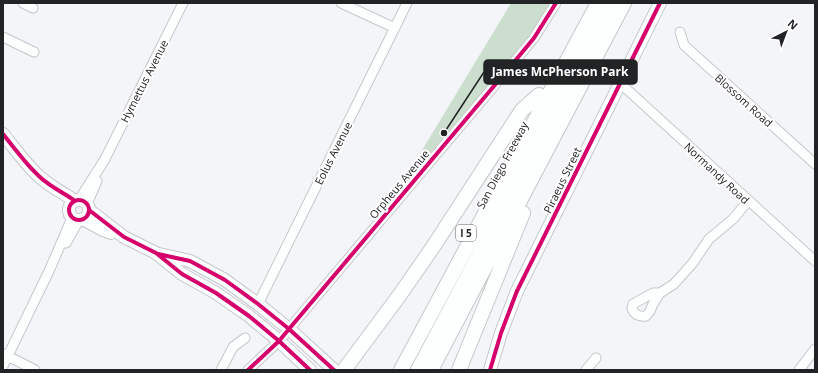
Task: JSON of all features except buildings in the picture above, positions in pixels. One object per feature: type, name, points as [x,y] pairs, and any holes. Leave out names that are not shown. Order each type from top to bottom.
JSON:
[{"type":"highway","name":"San Diego Freeway","points":[[393,370],[588,3]]},
{"type":"highway","points":[[401,370],[598,3]]},
{"type":"highway","points":[[418,370],[612,3]]},
{"type":"highway","points":[[431,370],[624,3]]},
{"type":"highway","points":[[344,370],[433,247],[522,110],[539,95]]},
{"type":"highway","points":[[458,370],[556,131]]},
{"type":"main road","name":"Piraeus Street","points":[[490,370],[501,333],[517,291],[660,3]]},
{"type":"main road","points":[[3,134],[35,173],[103,230],[124,237],[156,253],[182,274],[216,293],[249,316],[310,370]]},
{"type":"main road","points":[[156,253],[190,261],[224,280],[258,304],[289,329],[334,370]]},
{"type":"street","points":[[23,3],[33,8]]},
{"type":"street","name":"Hymettus Avenue","points":[[3,366],[5,355],[50,270],[183,3]]},
{"type":"street","points":[[341,3],[395,28]]},
{"type":"street","name":"Eolus Avenue","points":[[258,304],[407,3]]},
{"type":"street","name":"Orpheus Avenue","points":[[248,370],[279,341],[534,38],[556,3]]},
{"type":"street","name":"Blossom Road","points":[[680,32],[684,45],[815,164]]},
{"type":"street","points":[[3,37],[34,52]]},
{"type":"street","name":"Normandy Road","points":[[620,84],[815,261]]},
{"type":"street","points":[[660,293],[674,284],[692,264],[709,239],[733,219],[748,201]]},
{"type":"street","points":[[221,370],[233,347],[245,338]]},
{"type":"street","points":[[799,370],[812,359],[815,349]]},
{"type":"street","points":[[5,355],[34,370]]},
{"type":"street","points":[[586,370],[596,358]]},
{"type":"green space","points":[[511,3],[558,3],[375,228]]},
{"type":"cycle path","points":[[248,370],[279,341],[505,73],[534,38],[556,3]]},
{"type":"cycle path","points":[[490,370],[501,333],[517,291],[660,3]]},
{"type":"cycle path","points":[[3,134],[36,173],[49,184],[75,201]]},
{"type":"cycle path","points":[[79,200],[86,203],[89,210],[86,217],[79,220],[72,217],[69,210],[72,203],[79,200]]},
{"type":"cycle path","points":[[89,210],[124,237],[156,253],[182,274],[216,293],[249,316],[310,370]]},
{"type":"cycle path","points":[[158,254],[190,261],[225,280],[289,329],[334,370]]},
{"type":"place","name":"James McPherson Park","points":[[444,133]]}]
